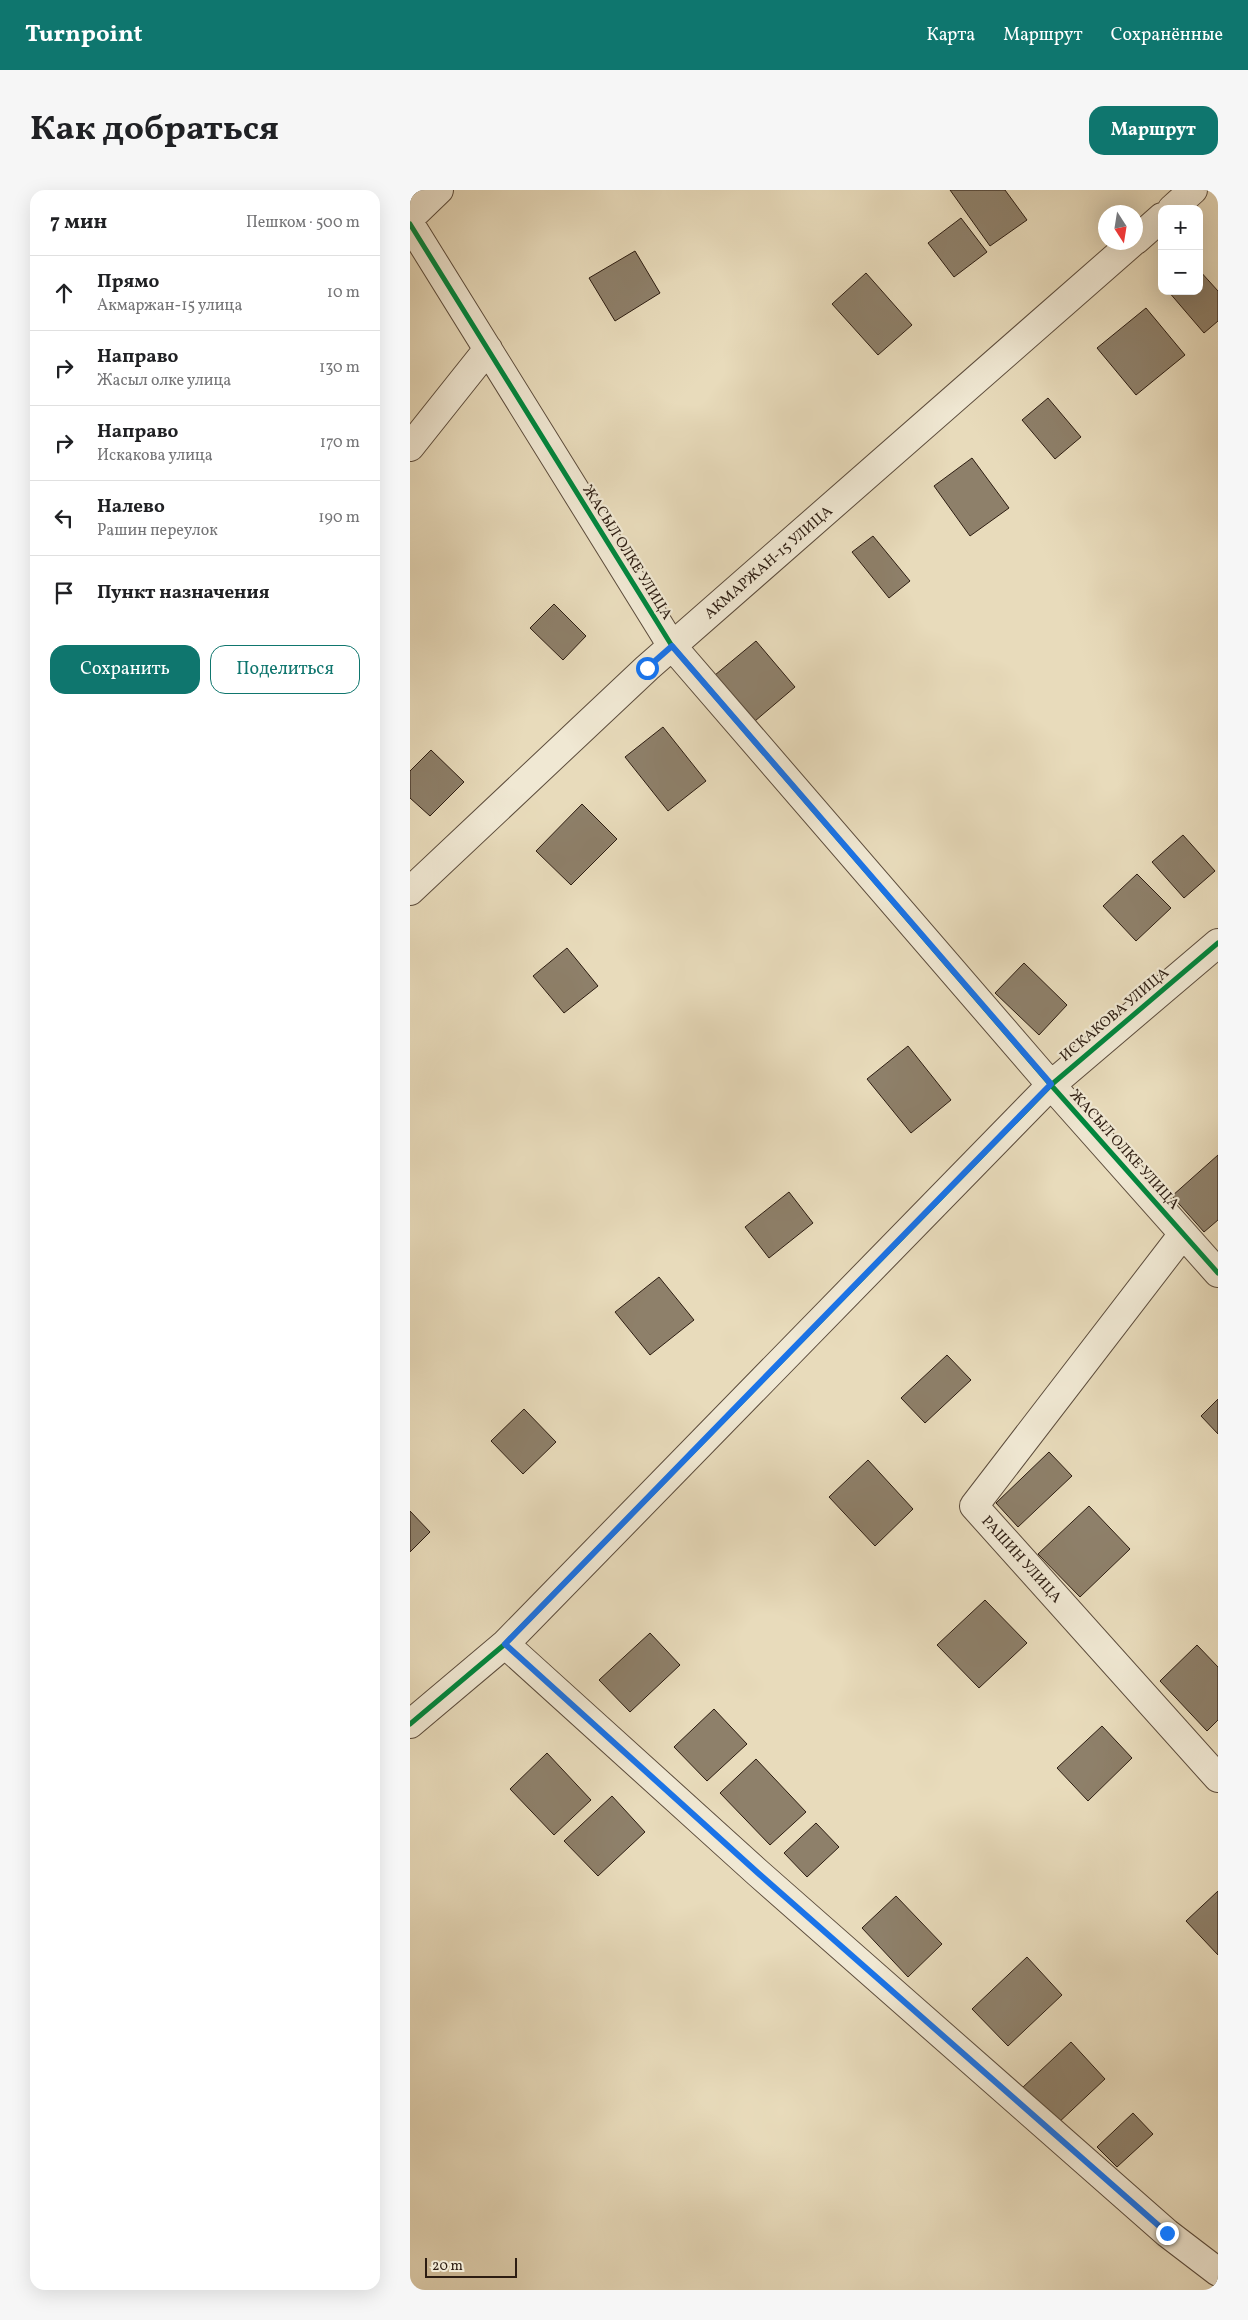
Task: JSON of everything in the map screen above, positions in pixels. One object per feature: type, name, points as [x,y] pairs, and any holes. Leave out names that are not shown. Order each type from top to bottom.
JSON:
[{"type":"street","points":[[410,218],[439,190]]},
{"type":"street","points":[[1176,205],[1193,190]]},
{"type":"street","name":"АКМАРЖАН-15 УЛИЦА","points":[[1143,233],[1158,220]]},
{"type":"street","name":"ЖАСЫЛ ОЛКЕ УЛИЦА","points":[[410,224],[672,646],[1051,1084],[1218,1273]]},
{"type":"street","name":"АКМАРЖАН-15 УЛИЦА","points":[[410,891],[672,646],[1124,250]]},
{"type":"street","points":[[410,447],[488,349]]},
{"type":"street","name":"ИСКАКОВА УЛИЦА","points":[[410,1724],[505,1644],[1051,1084],[1218,943]]},
{"type":"street","name":"РАШИН УЛИЦА","points":[[1183,1234],[974,1506],[1218,1778]]},
{"type":"street","points":[[505,1644],[766,1880],[1137,2207],[1167,2233],[1218,2272]]},
{"type":"building","points":[[950,190],[1005,190],[1027,220],[990,246]]},
{"type":"building","points":[[961,218],[987,252],[954,277],[928,243]]},
{"type":"building","points":[[635,251],[660,293],[615,321],[589,278]]},
{"type":"building","points":[[866,273],[912,325],[878,355],[832,304]]},
{"type":"building","points":[[1203,274],[1218,291],[1218,321],[1204,333],[1171,295],[1203,295]]},
{"type":"building","points":[[1146,308],[1185,355],[1136,395],[1097,348]]},
{"type":"building","points":[[1048,398],[1081,437],[1055,459],[1022,420]]},
{"type":"building","points":[[972,458],[1009,508],[970,536],[934,486]]},
{"type":"building","points":[[873,536],[910,581],[889,598],[852,552]]},
{"type":"building","points":[[554,604],[586,636],[563,660],[530,628]]},
{"type":"building","points":[[756,641],[795,687],[755,721],[715,675]]},
{"type":"building","points":[[663,727],[706,781],[668,811],[625,757]]},
{"type":"building","points":[[431,750],[464,782],[430,816],[410,798],[410,771]]},
{"type":"building","points":[[582,804],[617,839],[571,885],[536,851]]},
{"type":"building","points":[[1183,835],[1215,871],[1184,898],[1152,862]]},
{"type":"building","points":[[1137,874],[1171,908],[1136,941],[1103,906]]},
{"type":"building","points":[[567,948],[598,986],[564,1013],[533,976]]},
{"type":"building","points":[[1024,963],[1067,1005],[1039,1035],[995,993]]},
{"type":"building","points":[[908,1046],[951,1100],[911,1133],[867,1079]]},
{"type":"building","points":[[1218,1155],[1218,1220],[1204,1232],[1172,1196]]},
{"type":"building","points":[[789,1192],[813,1223],[769,1258],[745,1227]]},
{"type":"building","points":[[659,1277],[694,1320],[650,1355],[615,1312]]},
{"type":"building","points":[[947,1355],[971,1380],[925,1423],[901,1398]]},
{"type":"building","points":[[1218,1399],[1218,1434],[1201,1416]]},
{"type":"building","points":[[524,1409],[556,1442],[523,1474],[491,1441]]},
{"type":"building","points":[[1049,1452],[1072,1476],[1018,1527],[996,1503]]},
{"type":"building","points":[[868,1460],[913,1509],[875,1546],[829,1497]]},
{"type":"building","points":[[1089,1506],[1130,1549],[1080,1597],[1038,1554]]},
{"type":"building","points":[[410,1511],[430,1532],[410,1552]]},
{"type":"building","points":[[985,1600],[1027,1643],[979,1688],[937,1645]]},
{"type":"building","points":[[650,1633],[680,1665],[630,1712],[599,1680]]},
{"type":"building","points":[[1197,1645],[1218,1667],[1218,1720],[1207,1731],[1160,1681]]},
{"type":"building","points":[[714,1709],[747,1744],[707,1781],[674,1747]]},
{"type":"building","points":[[1102,1726],[1132,1758],[1088,1801],[1057,1768]]},
{"type":"building","points":[[547,1753],[591,1800],[554,1835],[510,1789]]},
{"type":"building","points":[[756,1759],[806,1812],[770,1845],[720,1793]]},
{"type":"building","points":[[612,1796],[645,1832],[598,1876],[564,1841]]},
{"type":"building","points":[[816,1823],[839,1847],[807,1877],[784,1853]]},
{"type":"building","points":[[1218,1891],[1218,1955],[1186,1921]]},
{"type":"building","points":[[896,1896],[942,1944],[908,1977],[862,1928]]},
{"type":"building","points":[[1027,1957],[1062,1995],[1008,2046],[972,2009]]},
{"type":"building","points":[[1071,2042],[1105,2079],[1056,2125],[1022,2088]]},
{"type":"building","points":[[1133,2113],[1153,2134],[1117,2167],[1097,2147]]},
{"type":"cycle path","points":[[410,224],[672,646],[1051,1085],[1218,1273]]},
{"type":"cycle path","points":[[410,1724],[505,1644],[1051,1085],[1218,943]]},
{"type":"route","points":[[647,668],[672,646],[1051,1084],[505,1644],[758,1873],[1167,2233]]}]
